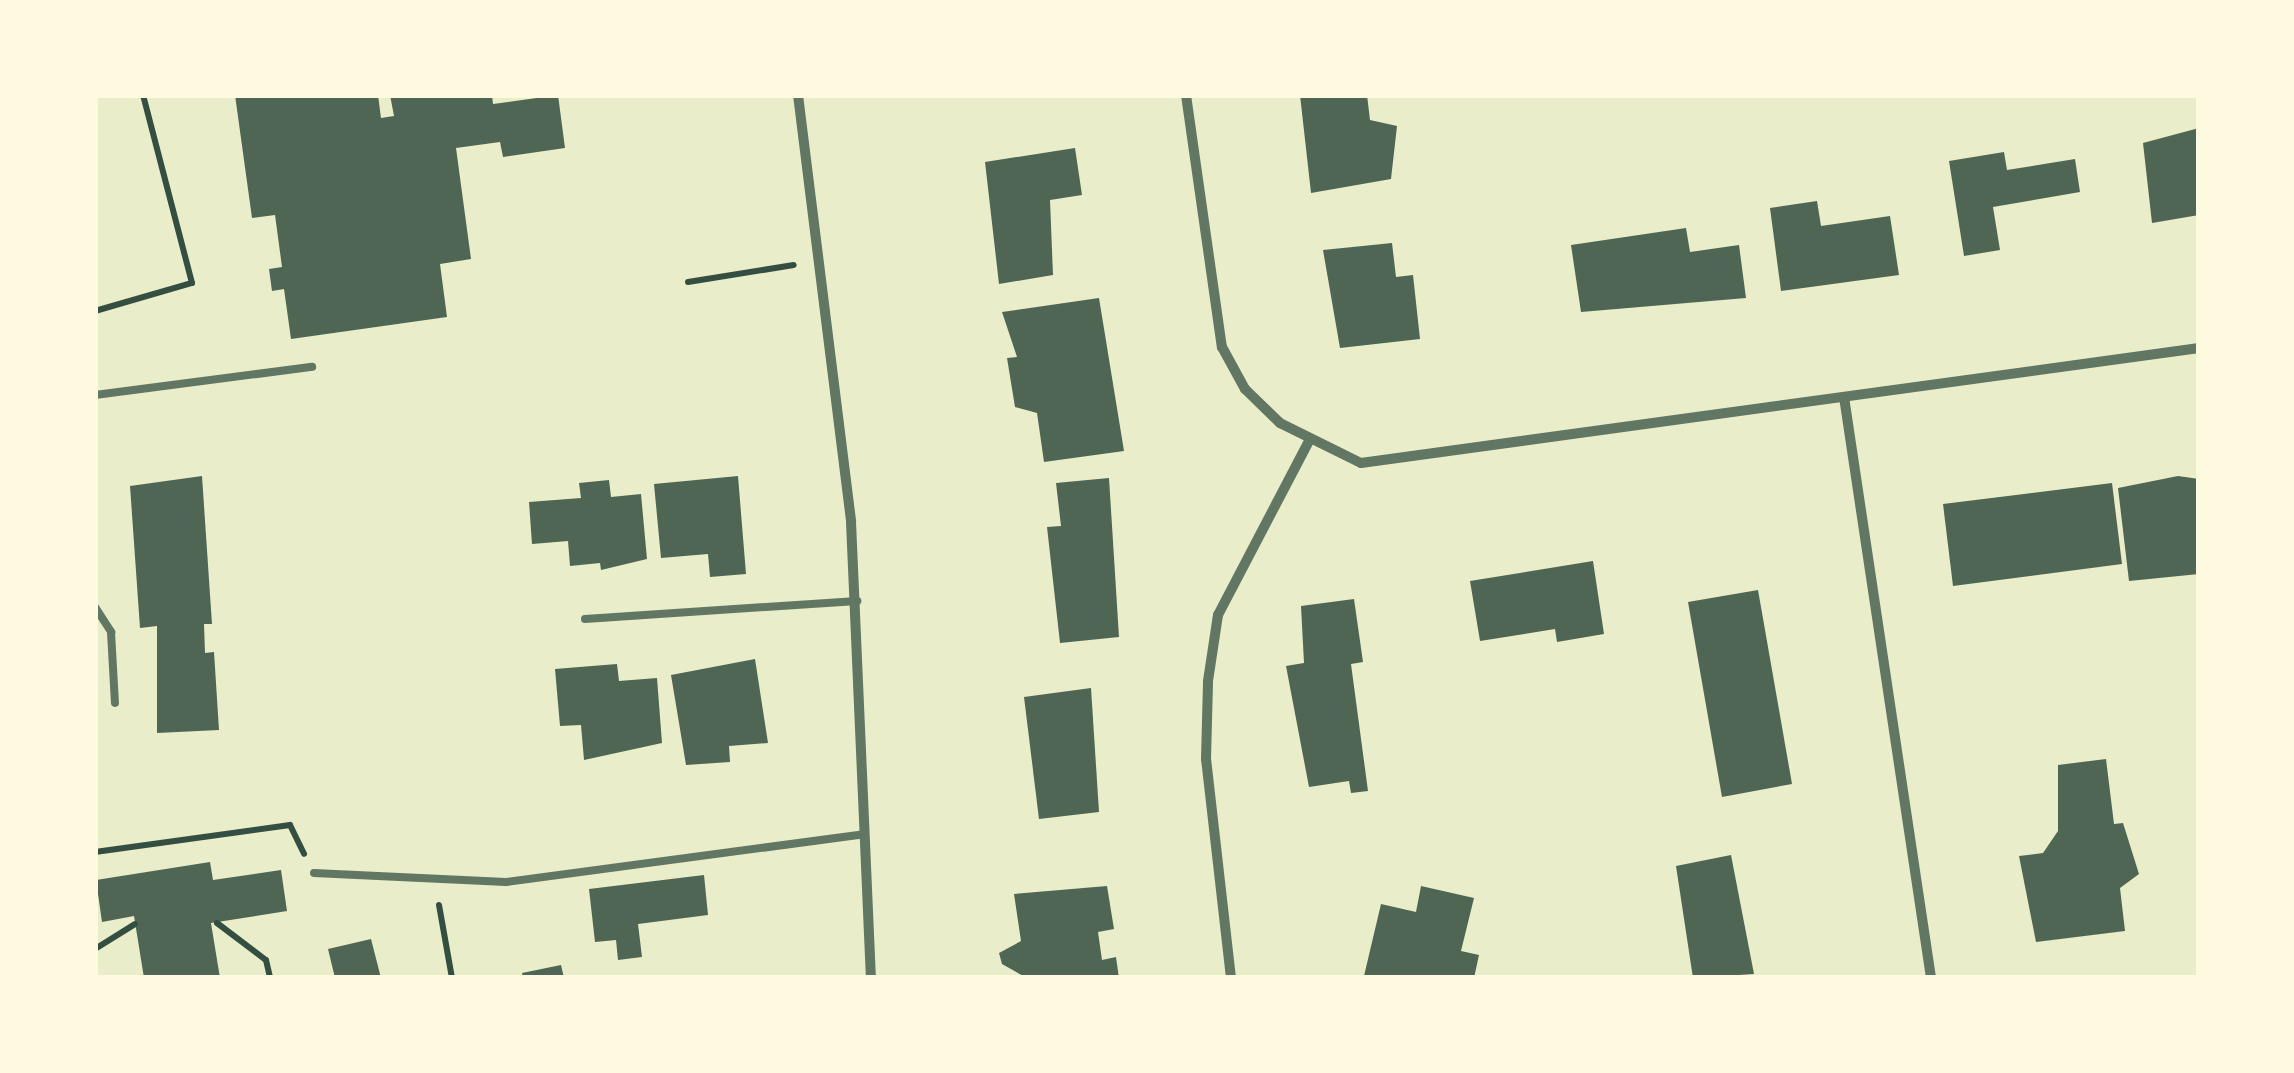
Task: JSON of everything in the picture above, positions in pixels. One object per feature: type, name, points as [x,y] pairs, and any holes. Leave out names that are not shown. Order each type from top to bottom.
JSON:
[{"type":"street","points":[[798,95],[857,601],[872,978]]},
{"type":"street","points":[[1186,95],[1222,348],[1244,389],[1308,443],[1360,463],[1413,460],[2199,348]]},
{"type":"street","points":[[1844,397],[1931,978]]},
{"type":"street","points":[[1231,978],[1206,758],[1208,681],[1218,615],[1308,443]]},
{"type":"lane","points":[[95,394],[312,366]]},
{"type":"lane","points":[[585,619],[857,601]]},
{"type":"lane","points":[[95,607],[112,632],[114,702]]},
{"type":"lane","points":[[314,872],[506,882],[864,834]]},
{"type":"path","points":[[95,311],[192,283],[143,95]]},
{"type":"path","points":[[688,282],[820,260]]},
{"type":"path","points":[[95,852],[290,825],[314,872]]},
{"type":"path","points":[[434,879],[452,978]]},
{"type":"path","points":[[218,923],[266,960],[270,978]]},
{"type":"path","points":[[95,948],[135,924]]},
{"type":"building","points":[[235,95],[378,95],[381,118],[394,116],[390,95],[492,95],[493,104],[558,95],[565,148],[503,157],[500,142],[456,148],[471,259],[440,264],[447,317],[291,339],[284,289],[272,291],[269,269],[282,267],[275,215],[252,218]]},
{"type":"building","points":[[1300,95],[1367,95],[1370,120],[1397,126],[1391,179],[1311,193]]},
{"type":"building","points":[[2199,128],[2199,215],[2152,223],[2143,143]]},
{"type":"building","points":[[1075,148],[1082,195],[1050,200],[1053,275],[999,284],[985,162]]},
{"type":"building","points":[[2004,152],[2007,170],[2075,159],[2080,192],[1993,207],[2000,250],[1964,256],[1949,161]]},
{"type":"building","points":[[1817,201],[1821,226],[1890,216],[1899,275],[1781,291],[1770,208]]},
{"type":"building","points":[[1686,228],[1690,252],[1739,245],[1746,298],[1581,312],[1571,245]]},
{"type":"building","points":[[1392,243],[1396,277],[1413,275],[1420,339],[1340,348],[1323,250]]},
{"type":"building","points":[[1099,298],[1124,451],[1044,462],[1037,413],[1015,407],[1007,358],[1017,357],[1002,312]]},
{"type":"building","points":[[202,476],[212,624],[204,624],[205,653],[214,652],[219,730],[157,733],[157,626],[140,628],[130,486]]},
{"type":"building","points":[[738,476],[746,574],[710,577],[708,554],[661,558],[654,484]]},
{"type":"building","points":[[2178,476],[2199,479],[2199,574],[2129,581],[2118,488]]},
{"type":"building","points":[[1109,478],[1119,637],[1060,643],[1047,527],[1061,526],[1056,483]]},
{"type":"building","points":[[609,480],[611,497],[641,494],[647,559],[601,570],[600,563],[570,566],[568,541],[532,544],[529,502],[581,498],[579,483]]},
{"type":"building","points":[[2112,483],[2122,564],[1953,586],[1943,504]]},
{"type":"building","points":[[1593,561],[1604,634],[1557,642],[1555,629],[1480,641],[1470,581]]},
{"type":"building","points":[[1758,590],[1792,784],[1722,797],[1688,602]]},
{"type":"building","points":[[1354,599],[1363,662],[1351,664],[1368,791],[1351,793],[1349,781],[1309,787],[1286,666],[1304,663],[1301,606]]},
{"type":"building","points":[[755,659],[768,743],[729,746],[730,762],[686,765],[671,675]]},
{"type":"building","points":[[617,664],[619,681],[657,678],[662,743],[584,760],[581,725],[560,726],[555,669]]},
{"type":"building","points":[[1091,688],[1099,812],[1039,819],[1024,697]]},
{"type":"building","points":[[2106,759],[2114,824],[2123,823],[2139,874],[2120,888],[2125,931],[2036,942],[2019,856],[2043,853],[2058,831],[2058,765]]},
{"type":"building","points":[[1731,855],[1754,974],[1693,978],[1676,866]]},
{"type":"building","points":[[210,862],[213,880],[281,870],[287,911],[211,923],[220,978],[144,978],[134,916],[102,922],[96,880]]},
{"type":"building","points":[[704,875],[708,915],[638,924],[642,957],[618,960],[616,940],[595,942],[589,889]]},
{"type":"building","points":[[1107,886],[1114,929],[1098,932],[1102,960],[1116,957],[1119,978],[1025,977],[1002,964],[999,953],[1021,941],[1014,894]]},
{"type":"building","points":[[1421,886],[1474,898],[1461,951],[1479,955],[1474,978],[1364,976],[1381,904],[1416,912]]},
{"type":"building","points":[[371,939],[381,978],[335,978],[328,949]]},
{"type":"building","points":[[561,965],[564,978],[523,978],[522,973]]}]
